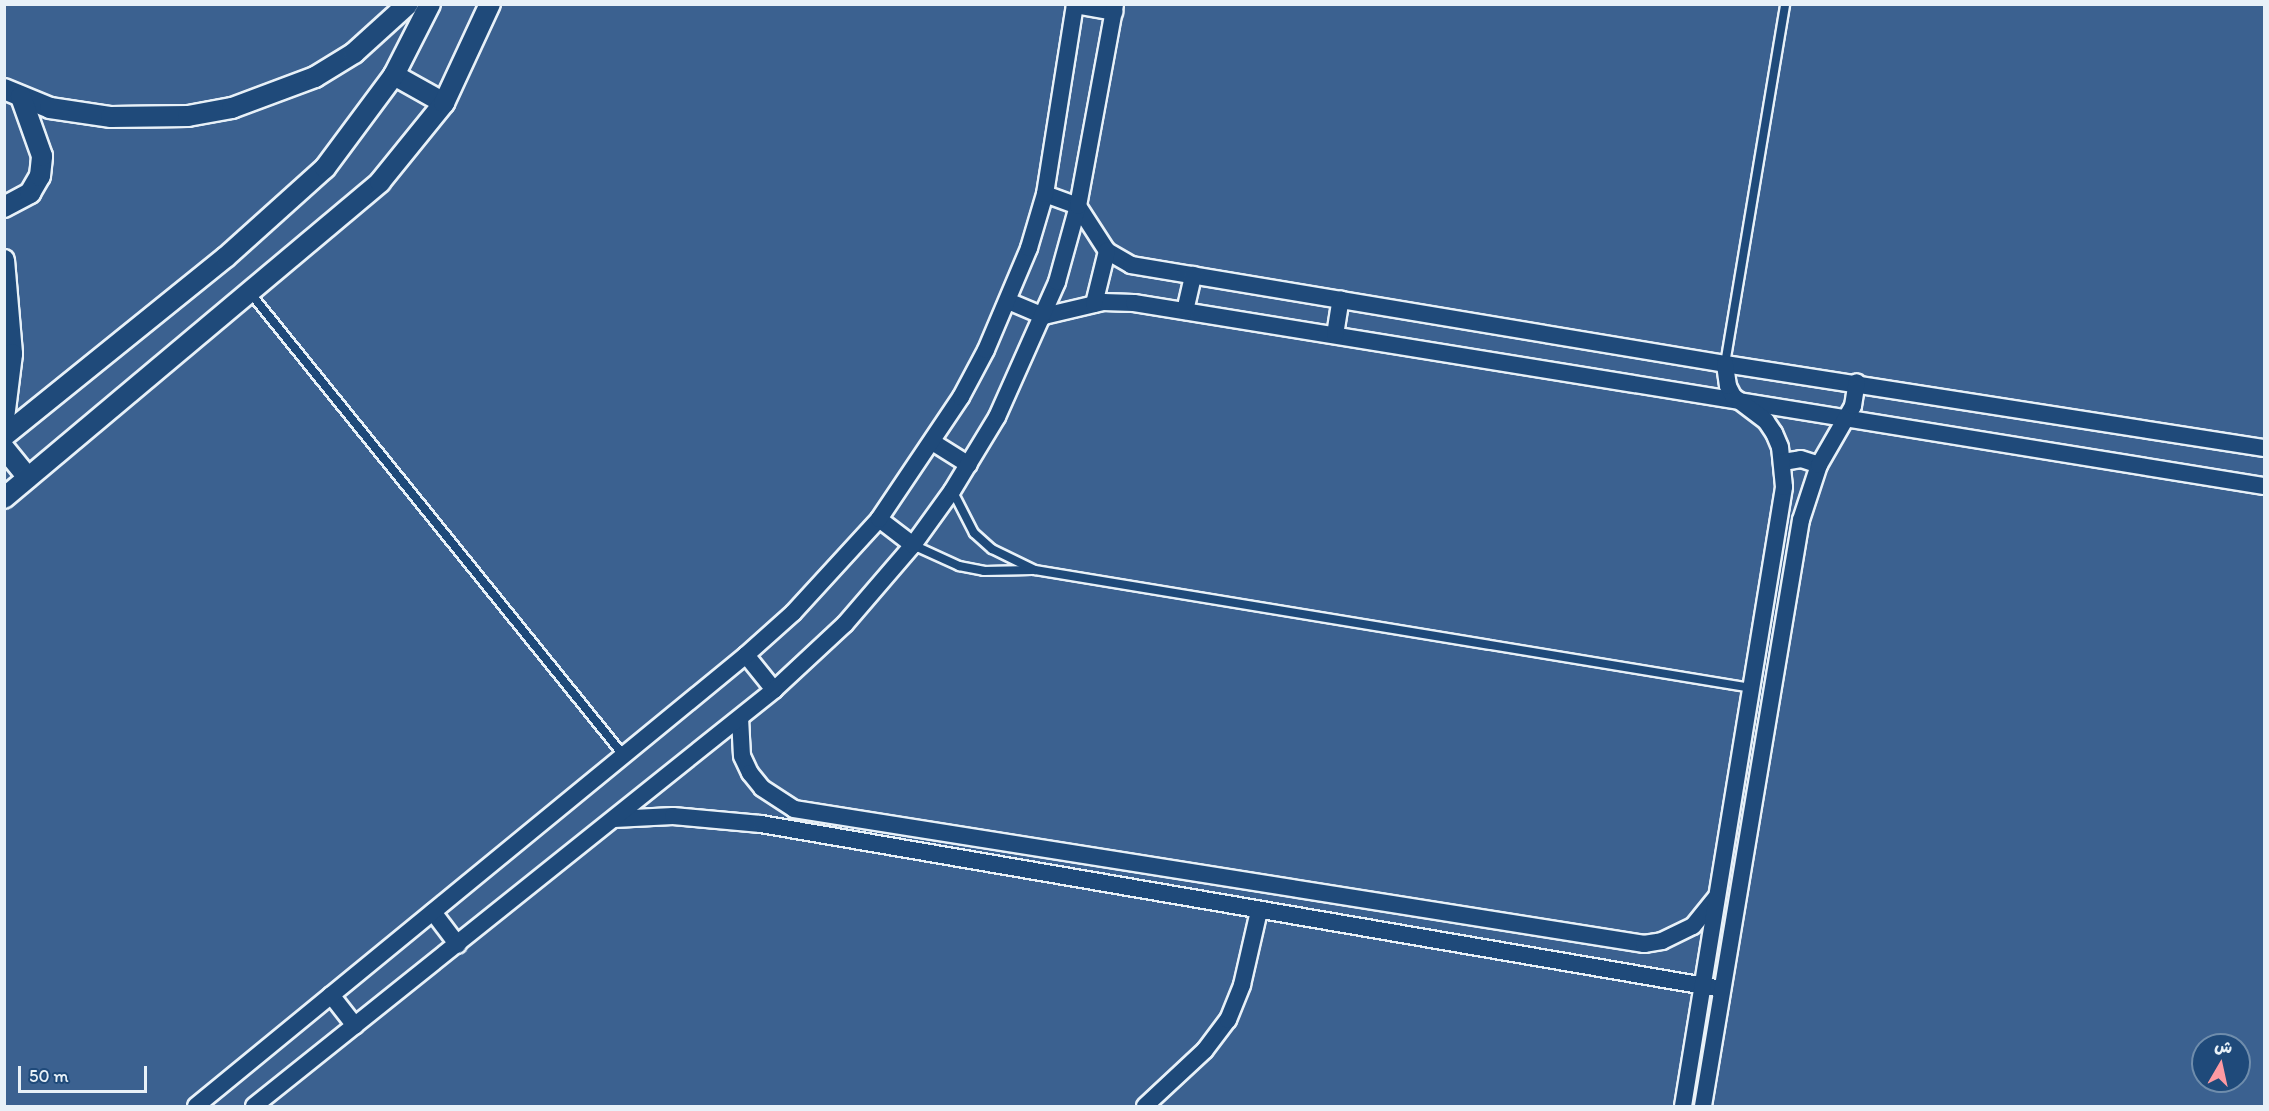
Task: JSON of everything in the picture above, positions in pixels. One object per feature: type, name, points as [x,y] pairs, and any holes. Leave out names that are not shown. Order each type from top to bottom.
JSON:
[{"type":"street","points":[[13,93],[81,114],[111,117],[188,116],[231,108],[315,77],[354,53],[408,4]]},
{"type":"street","points":[[4,436],[226,257],[325,168],[394,75],[430,4]]},
{"type":"street","points":[[4,498],[251,294],[380,182],[444,103],[490,4]]},
{"type":"street","points":[[196,1107],[746,656],[801,606],[879,519],[933,443],[976,369],[1008,301],[1045,194],[1075,5],[1115,8],[1078,206],[1044,316],[1012,387],[969,465],[913,545],[846,624],[774,690],[254,1107]]},
{"type":"street","points":[[394,75],[444,103]]},
{"type":"street","points":[[4,207],[30,193],[40,176],[42,156],[13,93]]},
{"type":"street","points":[[1045,194],[1078,206],[1107,251],[1131,265],[1725,364],[1857,382],[2265,448]]},
{"type":"street","points":[[1094,304],[1107,251]]},
{"type":"street","points":[[4,260],[12,354],[4,418]]},
{"type":"street","points":[[1185,311],[1193,275]]},
{"type":"street","points":[[1335,335],[1341,299]]},
{"type":"street","points":[[1008,301],[1044,316],[1094,304],[1124,302],[1335,335],[1742,404],[1848,418],[2265,486]]},
{"type":"street","points":[[1683,1107],[1716,898],[1778,537],[1783,462],[1774,433],[1766,421],[1742,404],[1728,386],[1725,364]]},
{"type":"street","points":[[1703,1107],[1805,501],[1819,465],[1848,418],[1857,382]]},
{"type":"street","points":[[933,443],[969,465]]},
{"type":"street","points":[[4,448],[28,478]]},
{"type":"street","points":[[1783,462],[1801,459],[1819,465]]},
{"type":"street","points":[[879,519],[913,545]]},
{"type":"street","points":[[1778,537],[1798,539]]},
{"type":"street","points":[[746,656],[774,690]]},
{"type":"street","points":[[740,718],[742,756],[762,788],[794,809],[1644,944],[1662,941],[1694,926],[1716,898]]},
{"type":"street","points":[[826,836],[829,814]]},
{"type":"street","points":[[614,819],[702,817],[826,836],[1722,989]]},
{"type":"street","points":[[1138,890],[1143,865]]},
{"type":"street","points":[[1144,1107],[1205,1050],[1228,1020],[1242,985],[1259,911]]},
{"type":"street","points":[[433,912],[458,945]]},
{"type":"street","points":[[331,995],[355,1026]]},
{"type":"lane","points":[[1725,364],[1785,4]]},
{"type":"lane","points":[[251,294],[624,756]]},
{"type":"lane","points":[[952,490],[974,533],[1002,556],[1035,570],[1752,688]]},
{"type":"lane","points":[[913,545],[968,568],[1010,573],[1035,570]]},
{"type":"shaded area","points":[[5,5],[2264,5],[2264,1106],[5,1106]]}]
